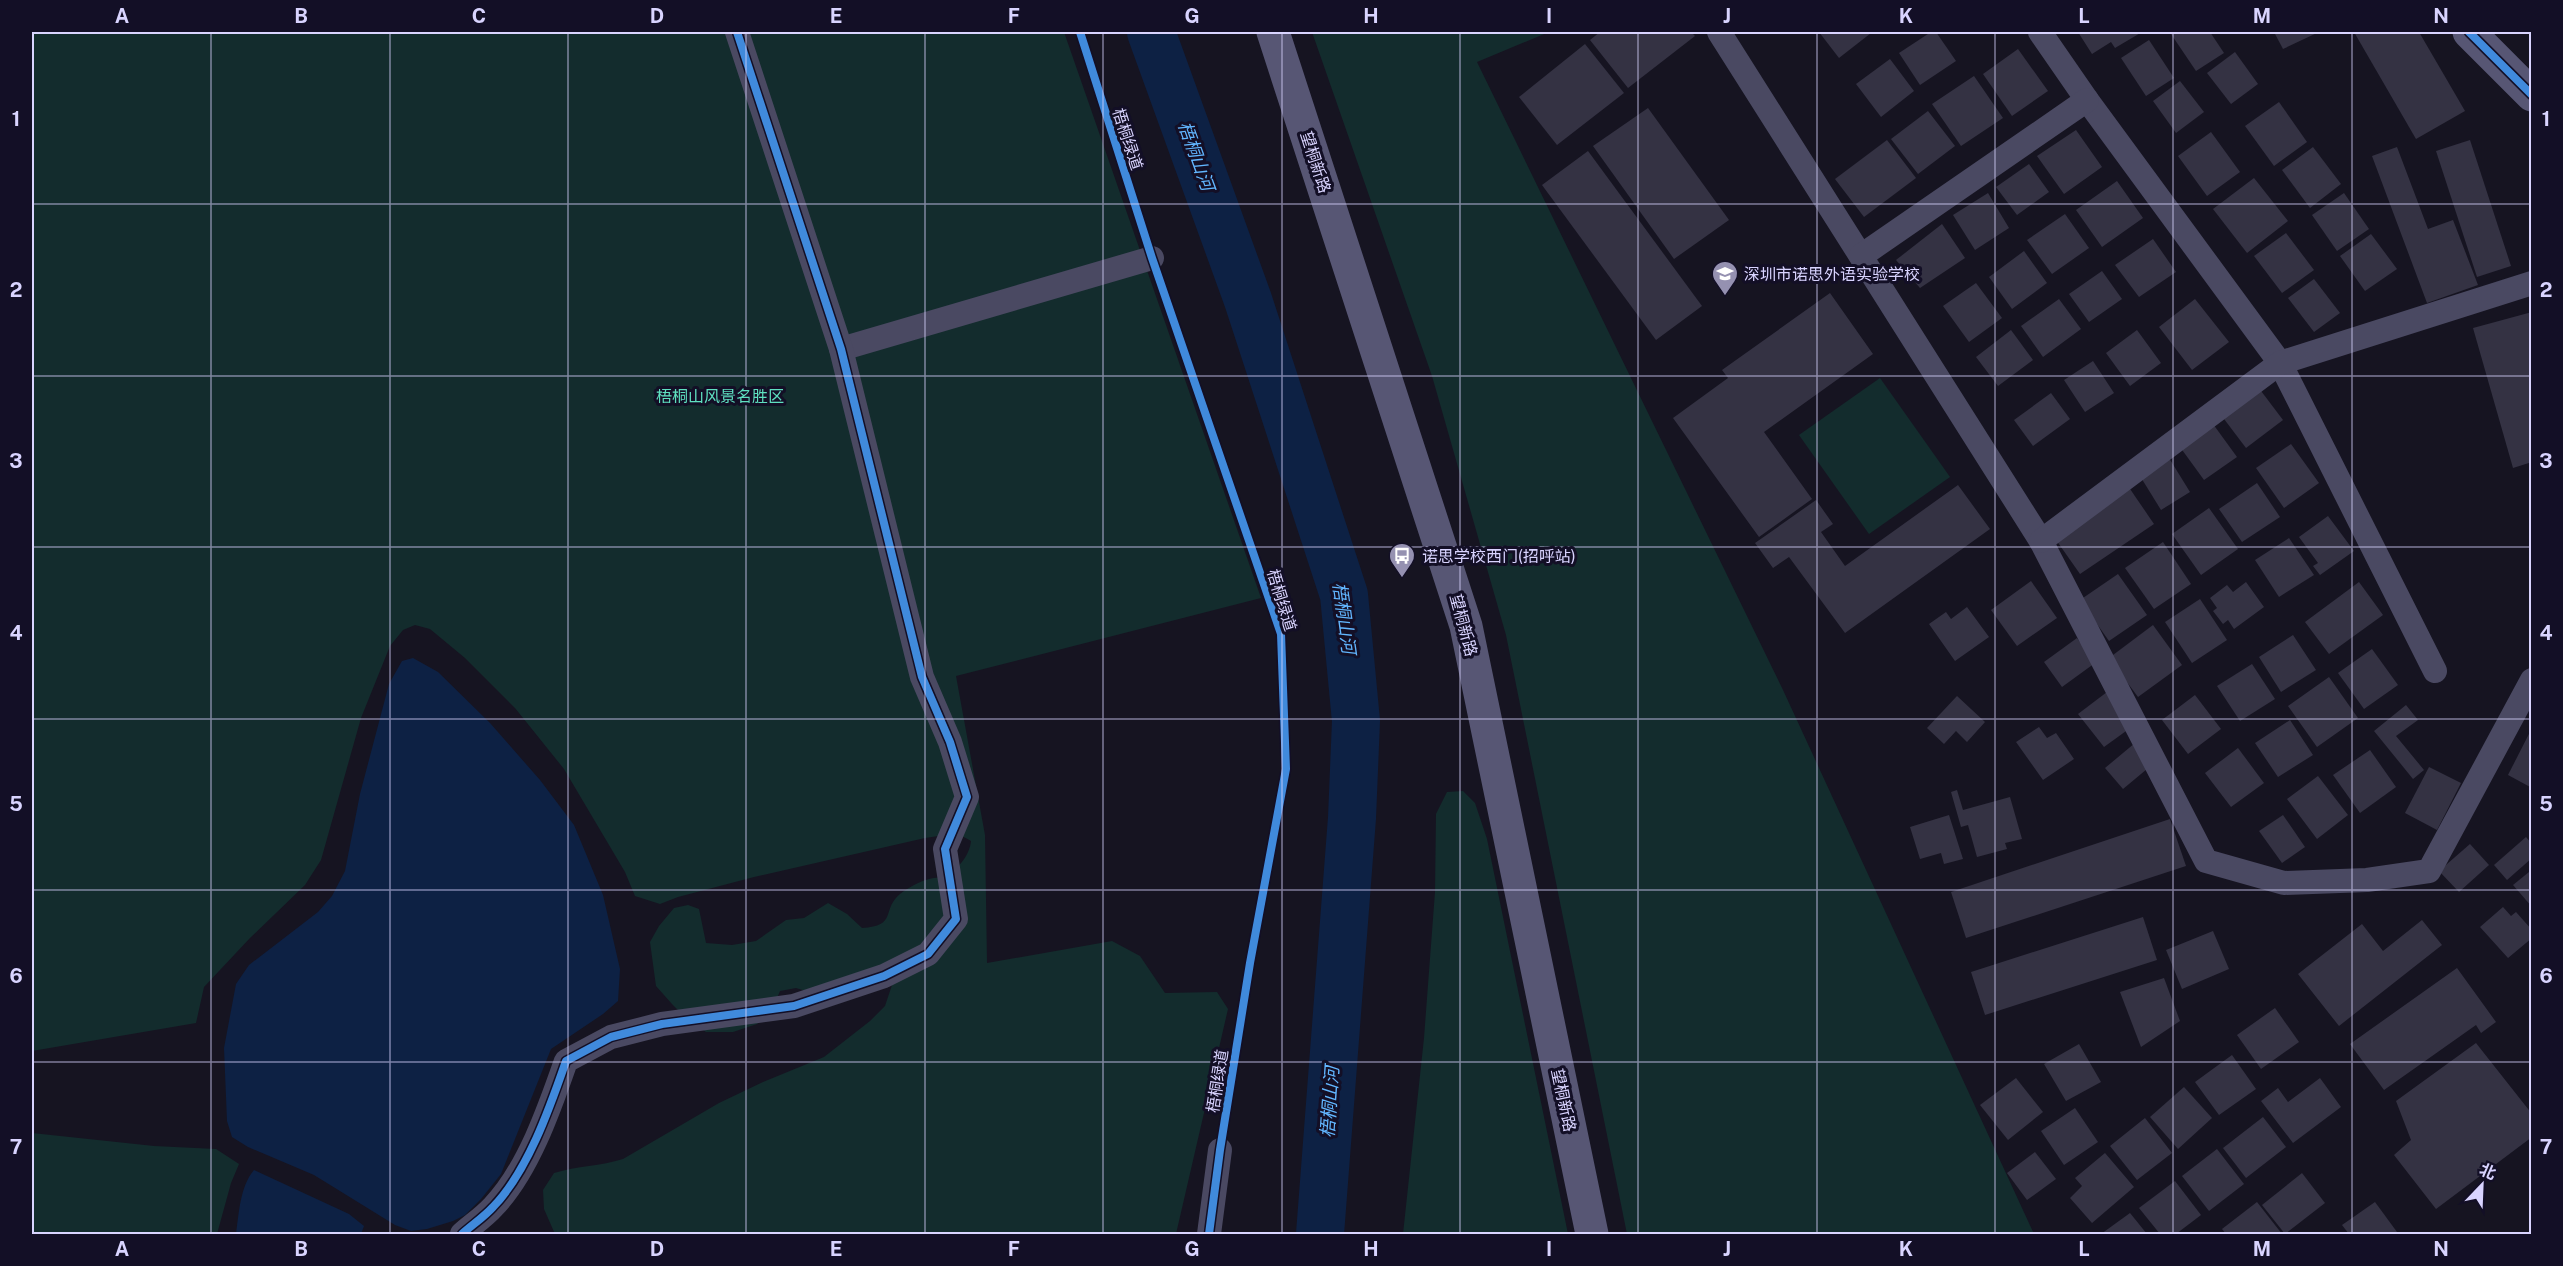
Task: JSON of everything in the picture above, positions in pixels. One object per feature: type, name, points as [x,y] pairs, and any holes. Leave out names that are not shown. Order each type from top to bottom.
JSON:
[{"type":"street","points":[[462,1234],[494,1206],[515,1177],[547,1118],[566,1061],[611,1037],[663,1024],[794,1006],[884,976],[928,954],[956,919],[945,849],[967,797],[950,742],[922,677],[841,349],[737,32]]},
{"type":"street","name":"望桐新路","points":[[1273,32],[1466,626],[1592,1234]]},
{"type":"street","points":[[1719,32],[2041,541],[2206,861],[2284,883],[2367,880],[2429,871],[2532,680]]},
{"type":"street","points":[[2040,32],[2280,363],[2435,671]]},
{"type":"street","points":[[2469,32],[2532,95]]},
{"type":"street","points":[[1861,256],[2088,100]]},
{"type":"street","points":[[841,349],[1152,258]]},
{"type":"street","points":[[2041,541],[2280,363],[2532,283]]},
{"type":"street","points":[[1209,1234],[1220,1150]]},
{"type":"green space","name":"梧桐山风景名胜区","points":[[32,32],[1064,32],[1261,598],[956,676],[985,835],[987,963],[1112,941],[1140,956],[1165,993],[1217,992],[1228,1009],[1176,1234],[555,1234],[544,1209],[543,1190],[554,1173],[623,1159],[719,1103],[824,1057],[870,1021],[885,1006],[893,982],[816,994],[796,988],[780,991],[773,1008],[757,1024],[733,1032],[706,1032],[687,1019],[656,986],[650,942],[659,926],[674,908],[688,905],[699,909],[706,943],[732,945],[756,941],[786,920],[804,918],[828,903],[847,914],[862,928],[873,927],[885,921],[894,900],[910,887],[931,878],[946,876],[960,865],[971,841],[955,835],[925,838],[754,877],[660,904],[635,896],[625,872],[564,769],[515,708],[465,658],[430,629],[415,625],[403,630],[390,646],[361,718],[321,860],[305,885],[204,987],[196,1023],[32,1051]]},
{"type":"green space","points":[[1312,32],[1549,32],[1477,62],[1783,690],[2034,1234],[1627,1234],[1506,635],[1432,376]]},
{"type":"green space","points":[[1880,378],[1950,477],[1869,534],[1799,435]]},
{"type":"green space","points":[[1463,791],[1475,803],[1487,839],[1568,1234],[1403,1234],[1424,1038],[1435,892],[1436,814],[1447,792]]},
{"type":"green space","points":[[32,1133],[154,1146],[216,1149],[239,1164],[231,1183],[217,1234],[32,1234]]},
{"type":"water","points":[[413,658],[438,672],[490,723],[540,780],[574,825],[603,895],[620,969],[618,1001],[603,1014],[551,1049],[501,1174],[465,1215],[427,1229],[411,1231],[395,1225],[314,1175],[248,1147],[232,1137],[227,1121],[224,1048],[236,984],[249,965],[318,912],[332,896],[345,871],[360,794],[389,684],[402,661]]},
{"type":"water","points":[[254,1170],[349,1214],[364,1226],[361,1234],[236,1234],[243,1192]]},
{"type":"building","points":[[1600,32],[1691,32],[1695,36],[1628,88],[1590,40]]},
{"type":"building","points":[[1819,32],[1870,32],[1871,33],[1839,58]]},
{"type":"building","points":[[1931,32],[1936,32],[1956,61],[1920,85],[1899,53]]},
{"type":"building","points":[[2078,32],[2142,32],[2115,48],[2111,42],[2092,54]]},
{"type":"building","points":[[2174,32],[2210,32],[2224,53],[2196,71],[2171,34]]},
{"type":"building","points":[[2274,32],[2319,32],[2283,49]]},
{"type":"building","points":[[2354,32],[2419,32],[2465,111],[2416,139]]},
{"type":"building","points":[[2149,40],[2174,78],[2146,96],[2121,58]]},
{"type":"building","points":[[1585,44],[1624,93],[1557,145],[1519,97]]},
{"type":"building","points":[[2018,49],[2048,91],[2012,116],[1983,74]]},
{"type":"building","points":[[2235,52],[2258,84],[2231,104],[2207,73]]},
{"type":"building","points":[[1890,59],[1914,91],[1881,117],[1856,84]]},
{"type":"building","points":[[1974,76],[2003,118],[1961,146],[1932,104]]},
{"type":"building","points":[[2180,81],[2204,112],[2176,133],[2153,101]]},
{"type":"building","points":[[2279,102],[2307,142],[2274,166],[2245,126]]},
{"type":"building","points":[[1648,108],[1729,220],[1674,259],[1593,146]]},
{"type":"building","points":[[1928,111],[1955,146],[1918,174],[1891,139]]},
{"type":"building","points":[[2076,130],[2102,167],[2064,194],[2037,156]]},
{"type":"building","points":[[2211,132],[2240,172],[2207,196],[2178,156]]},
{"type":"building","points":[[1887,140],[1916,178],[1864,217],[1835,179]]},
{"type":"building","points":[[2470,140],[2511,266],[2477,277],[2436,151]]},
{"type":"building","points":[[2313,147],[2341,184],[2310,208],[2282,170]]},
{"type":"building","points":[[2397,147],[2428,229],[2453,220],[2478,285],[2427,303],[2372,156]]},
{"type":"building","points":[[1588,151],[1702,306],[1656,340],[1542,185]]},
{"type":"building","points":[[2029,164],[2049,192],[2017,215],[1996,187]]},
{"type":"building","points":[[2254,178],[2288,221],[2247,253],[2213,209]]},
{"type":"building","points":[[2117,181],[2143,218],[2102,247],[2076,210]]},
{"type":"building","points":[[1988,193],[2009,228],[1975,250],[1953,215]]},
{"type":"building","points":[[2344,193],[2369,229],[2337,251],[2312,215]]},
{"type":"building","points":[[2065,214],[2089,248],[2052,274],[2027,240]]},
{"type":"building","points":[[1942,224],[1965,258],[1920,288],[1896,260]]},
{"type":"building","points":[[2286,233],[2314,270],[2282,293],[2254,256]]},
{"type":"building","points":[[2371,234],[2397,269],[2365,291],[2340,256]]},
{"type":"building","points":[[2153,239],[2176,272],[2139,297],[2115,265]]},
{"type":"building","points":[[2024,251],[2047,283],[2012,309],[1989,277]]},
{"type":"building","points":[[2102,271],[2122,299],[2089,322],[2069,294]]},
{"type":"building","points":[[2314,279],[2340,313],[2314,332],[2288,298]]},
{"type":"building","points":[[1976,283],[2002,318],[1969,342],[1943,306]]},
{"type":"building","points":[[1830,293],[1873,354],[1764,432],[1812,499],[1759,537],[1673,418],[1728,378],[1722,370]]},
{"type":"building","points":[[2059,299],[2081,329],[2043,357],[2021,326]]},
{"type":"building","points":[[2195,299],[2229,342],[2192,370],[2159,327]]},
{"type":"building","points":[[2532,312],[2532,462],[2513,468],[2473,328]]},
{"type":"building","points":[[2011,330],[2033,360],[1998,386],[1976,357]]},
{"type":"building","points":[[2137,330],[2161,363],[2130,386],[2106,353]]},
{"type":"building","points":[[2093,361],[2114,393],[2085,412],[2064,380]]},
{"type":"building","points":[[2255,383],[2283,420],[2246,448],[2218,411]]},
{"type":"building","points":[[2051,393],[2070,419],[2033,446],[2014,420]]},
{"type":"building","points":[[2213,424],[2237,457],[2204,480],[2180,447]]},
{"type":"building","points":[[2291,444],[2319,483],[2284,508],[2256,468]]},
{"type":"building","points":[[2169,458],[2190,492],[2161,510],[2140,476]]},
{"type":"building","points":[[2257,483],[2280,517],[2242,542],[2219,509]]},
{"type":"building","points":[[1958,485],[1990,529],[1845,633],[1789,557],[1773,568],[1755,543],[1816,500],[1833,524],[1821,532],[1845,566]]},
{"type":"building","points":[[2128,486],[2154,524],[2080,574],[2054,537]]},
{"type":"building","points":[[2209,508],[2238,549],[2201,575],[2172,534]]},
{"type":"building","points":[[2328,516],[2354,551],[2320,575],[2313,566],[2318,563],[2299,537]]},
{"type":"building","points":[[2289,538],[2314,575],[2279,597],[2255,560]]},
{"type":"building","points":[[2163,542],[2191,584],[2154,609],[2125,568]]},
{"type":"building","points":[[2118,574],[2147,615],[2109,641],[2080,600]]},
{"type":"building","points":[[2031,581],[2057,618],[2017,646],[1991,610]]},
{"type":"building","points":[[2246,582],[2264,607],[2234,629],[2228,620],[2223,624],[2213,611],[2217,608],[2210,598],[2227,585],[2233,592]]},
{"type":"building","points":[[2359,582],[2383,615],[2329,654],[2305,622]]},
{"type":"building","points":[[2200,599],[2227,640],[2192,663],[2165,622]]},
{"type":"building","points":[[1967,607],[1989,637],[1955,661],[1929,624],[1946,612],[1951,619]]},
{"type":"building","points":[[2153,625],[2182,665],[2138,697],[2109,658]]},
{"type":"building","points":[[2293,635],[2316,670],[2281,692],[2259,657]]},
{"type":"building","points":[[2077,638],[2095,663],[2062,687],[2044,662]]},
{"type":"building","points":[[2372,649],[2398,685],[2364,709],[2338,673]]},
{"type":"building","points":[[2252,664],[2275,699],[2240,721],[2217,686]]},
{"type":"building","points":[[2329,677],[2358,718],[2317,747],[2288,706]]},
{"type":"building","points":[[2107,692],[2133,726],[2104,747],[2078,714]]},
{"type":"building","points":[[2195,695],[2221,729],[2188,754],[2162,720]]},
{"type":"building","points":[[1957,696],[1985,722],[1967,742],[1956,731],[1944,744],[1927,728]]},
{"type":"building","points":[[2406,705],[2418,720],[2396,736],[2424,770],[2413,779],[2374,731]]},
{"type":"building","points":[[2290,720],[2313,755],[2278,777],[2255,743]]},
{"type":"building","points":[[2039,727],[2047,738],[2056,733],[2074,759],[2043,780],[2016,742]]},
{"type":"building","points":[[2532,728],[2532,788],[2508,775]]},
{"type":"building","points":[[2135,743],[2153,764],[2123,789],[2105,768]]},
{"type":"building","points":[[2238,748],[2264,783],[2231,807],[2205,773]]},
{"type":"building","points":[[2370,750],[2396,787],[2360,813],[2333,775]]},
{"type":"building","points":[[2429,767],[2461,783],[2437,830],[2405,813]]},
{"type":"building","points":[[2318,776],[2348,815],[2317,839],[2287,799]]},
{"type":"building","points":[[1957,790],[1963,810],[2010,797],[2022,839],[2005,843],[2007,849],[1977,857],[1968,825],[1961,827],[1951,792]]},
{"type":"building","points":[[1949,815],[1963,859],[1944,864],[1941,853],[1920,859],[1910,827]]},
{"type":"building","points":[[2283,815],[2305,847],[2282,863],[2259,831]]},
{"type":"building","points":[[2170,819],[2186,866],[1966,938],[1951,892]]},
{"type":"building","points":[[2526,837],[2532,844],[2532,858],[2507,880],[2494,865]]},
{"type":"building","points":[[2470,844],[2489,865],[2459,892],[2439,871]]},
{"type":"building","points":[[2529,872],[2532,876],[2532,907],[2513,885]]},
{"type":"building","points":[[2503,907],[2511,916],[2516,912],[2532,930],[2532,938],[2508,958],[2480,927]]},
{"type":"building","points":[[2143,917],[2157,960],[1985,1015],[1971,972]]},
{"type":"building","points":[[2422,920],[2442,945],[2339,1026],[2298,974],[2362,924],[2383,951]]},
{"type":"building","points":[[2213,931],[2229,969],[2182,989],[2166,950]]},
{"type":"building","points":[[2457,968],[2496,1022],[2481,1033],[2476,1025],[2384,1090],[2350,1044]]},
{"type":"building","points":[[2164,978],[2180,1021],[2141,1047],[2120,992]]},
{"type":"building","points":[[2275,1008],[2299,1042],[2261,1069],[2237,1035]]},
{"type":"building","points":[[2476,1043],[2532,1114],[2532,1137],[2436,1209],[2394,1155],[2411,1140],[2396,1101]]},
{"type":"building","points":[[2079,1044],[2101,1082],[2066,1101],[2044,1064]]},
{"type":"building","points":[[2232,1055],[2256,1089],[2219,1115],[2195,1082]]},
{"type":"building","points":[[2016,1078],[2043,1112],[2008,1140],[1980,1105]]},
{"type":"building","points":[[2320,1078],[2341,1107],[2293,1143],[2261,1101],[2278,1088],[2288,1102]]},
{"type":"building","points":[[2184,1087],[2212,1118],[2178,1149],[2150,1117]]},
{"type":"building","points":[[2075,1108],[2098,1142],[2064,1165],[2041,1131]]},
{"type":"building","points":[[2263,1117],[2286,1147],[2246,1178],[2223,1148]]},
{"type":"building","points":[[2145,1118],[2172,1153],[2137,1180],[2110,1146]]},
{"type":"building","points":[[2217,1149],[2244,1184],[2209,1211],[2182,1176]]},
{"type":"building","points":[[2035,1152],[2056,1179],[2027,1200],[2007,1173]]},
{"type":"building","points":[[2105,1153],[2134,1187],[2092,1223],[2070,1198],[2082,1186],[2075,1178]]},
{"type":"building","points":[[2302,1173],[2325,1203],[2285,1234],[2262,1205]]},
{"type":"building","points":[[2175,1181],[2201,1215],[2176,1234],[2160,1234],[2139,1208]]},
{"type":"building","points":[[2257,1202],[2282,1234],[2226,1234],[2222,1229]]},
{"type":"building","points":[[2375,1202],[2397,1232],[2393,1234],[2349,1234],[2342,1225]]},
{"type":"building","points":[[2130,1213],[2147,1234],[2101,1234]]},
{"type":"waterway","name":"梧桐山河","points":[[1151,32],[1248,300],[1344,595],[1356,721],[1352,818],[1320,1234]]},
{"type":"cycle path","points":[[462,1234],[493,1207],[517,1175],[537,1138],[566,1061],[611,1037],[662,1024],[794,1006],[884,976],[928,954],[956,919],[945,849],[967,797],[950,742],[922,677],[841,349],[737,32]]},
{"type":"cycle path","name":"梧桐绿道","points":[[1080,32],[1152,258],[1281,634],[1286,769],[1250,963],[1209,1234]]},
{"type":"cycle path","points":[[2469,32],[2532,95]]},
{"type":"place","name":"深圳市诺思外语实验学校","points":[[1725,297]]},
{"type":"place","name":"诺思学校西门(招呼站)","points":[[1402,579]]}]
